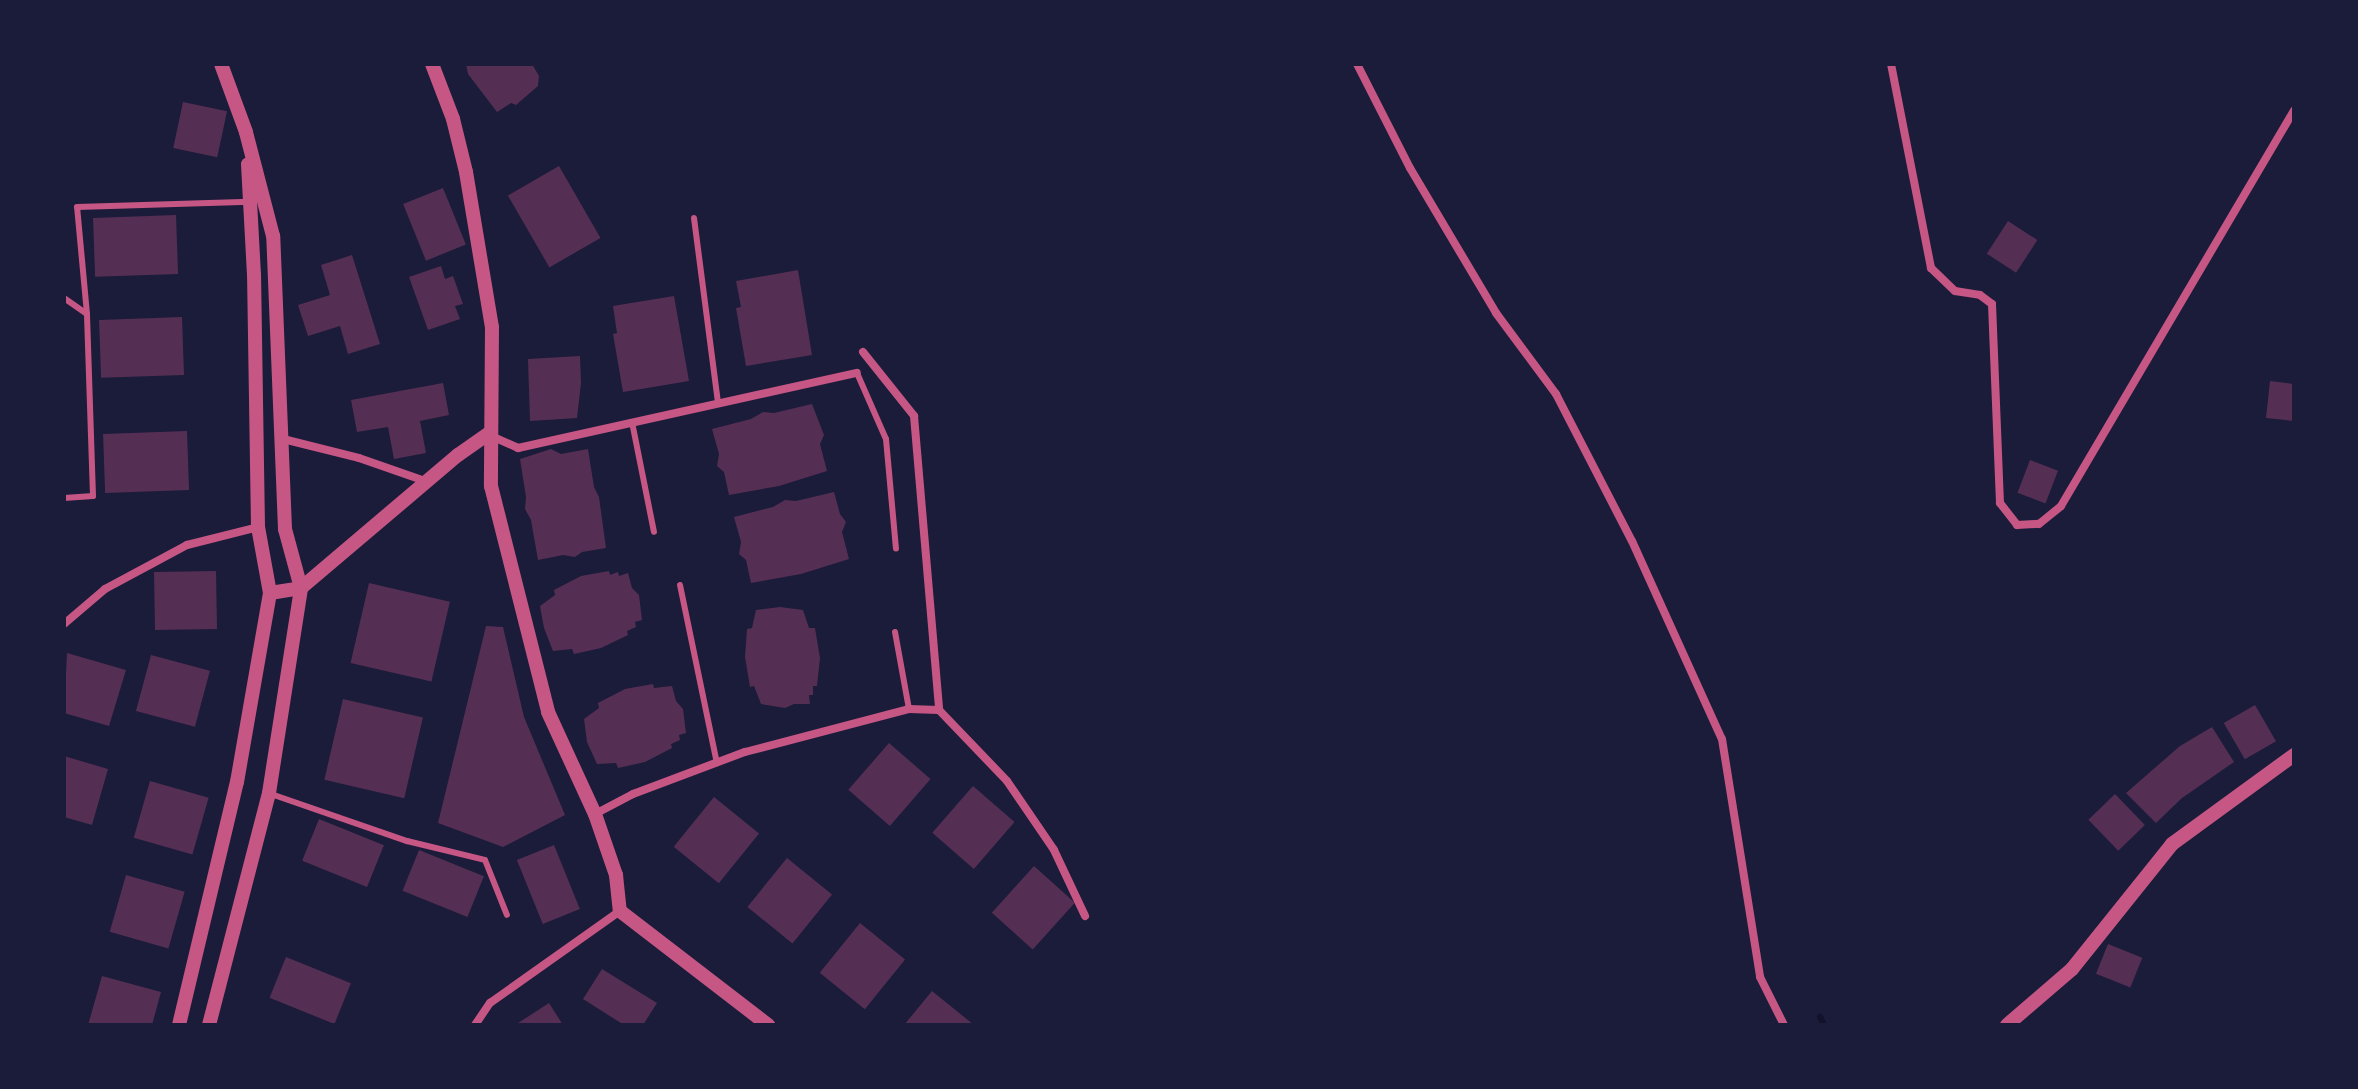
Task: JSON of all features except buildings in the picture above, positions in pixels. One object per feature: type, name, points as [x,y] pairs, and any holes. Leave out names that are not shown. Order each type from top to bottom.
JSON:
[{"type":"street","points":[[209,1025],[269,793],[301,588],[285,529],[273,236],[246,132],[221,64]]},
{"type":"street","points":[[432,64],[453,119],[481,251],[492,327],[488,434],[491,486],[548,712],[595,814],[616,875],[620,911],[768,1025]]},
{"type":"street","points":[[1357,64],[1410,168],[1496,313],[1556,394],[1632,541],[1722,739],[1760,977],[1784,1025]]},
{"type":"street","points":[[1891,64],[1931,268],[1955,291],[1980,295],[1992,304],[2000,503],[2017,525],[2039,524],[2061,506],[2294,110]]},
{"type":"street","points":[[179,1025],[237,782],[270,593],[258,527],[254,275],[246,132]]},
{"type":"street","points":[[863,352],[914,416],[939,710],[1007,781],[1054,850],[1085,916]]},
{"type":"street","points":[[488,434],[518,448],[857,373]]},
{"type":"street","points":[[270,593],[301,588],[458,455],[488,434]]},
{"type":"street","points":[[283,439],[359,458],[429,482]]},
{"type":"street","points":[[64,624],[105,589],[187,545],[258,527]]},
{"type":"street","points":[[595,814],[633,794],[717,763],[909,709],[939,710]]},
{"type":"street","points":[[2007,1025],[2072,969],[2172,844],[2294,755]]},
{"type":"street","points":[[475,1025],[490,1003],[620,911]]},
{"type":"lane","points":[[64,498],[93,496],[87,314],[77,207],[250,202]]},
{"type":"lane","points":[[694,218],[718,402]]},
{"type":"lane","points":[[64,298],[87,314]]},
{"type":"lane","points":[[857,373],[886,439],[896,549]]},
{"type":"lane","points":[[632,422],[654,532]]},
{"type":"lane","points":[[680,585],[717,763]]},
{"type":"lane","points":[[895,632],[909,709]]},
{"type":"lane","points":[[269,793],[407,841],[485,860],[507,915]]},
{"type":"waterway","points":[[1820,1017],[1824,1025]]}]
